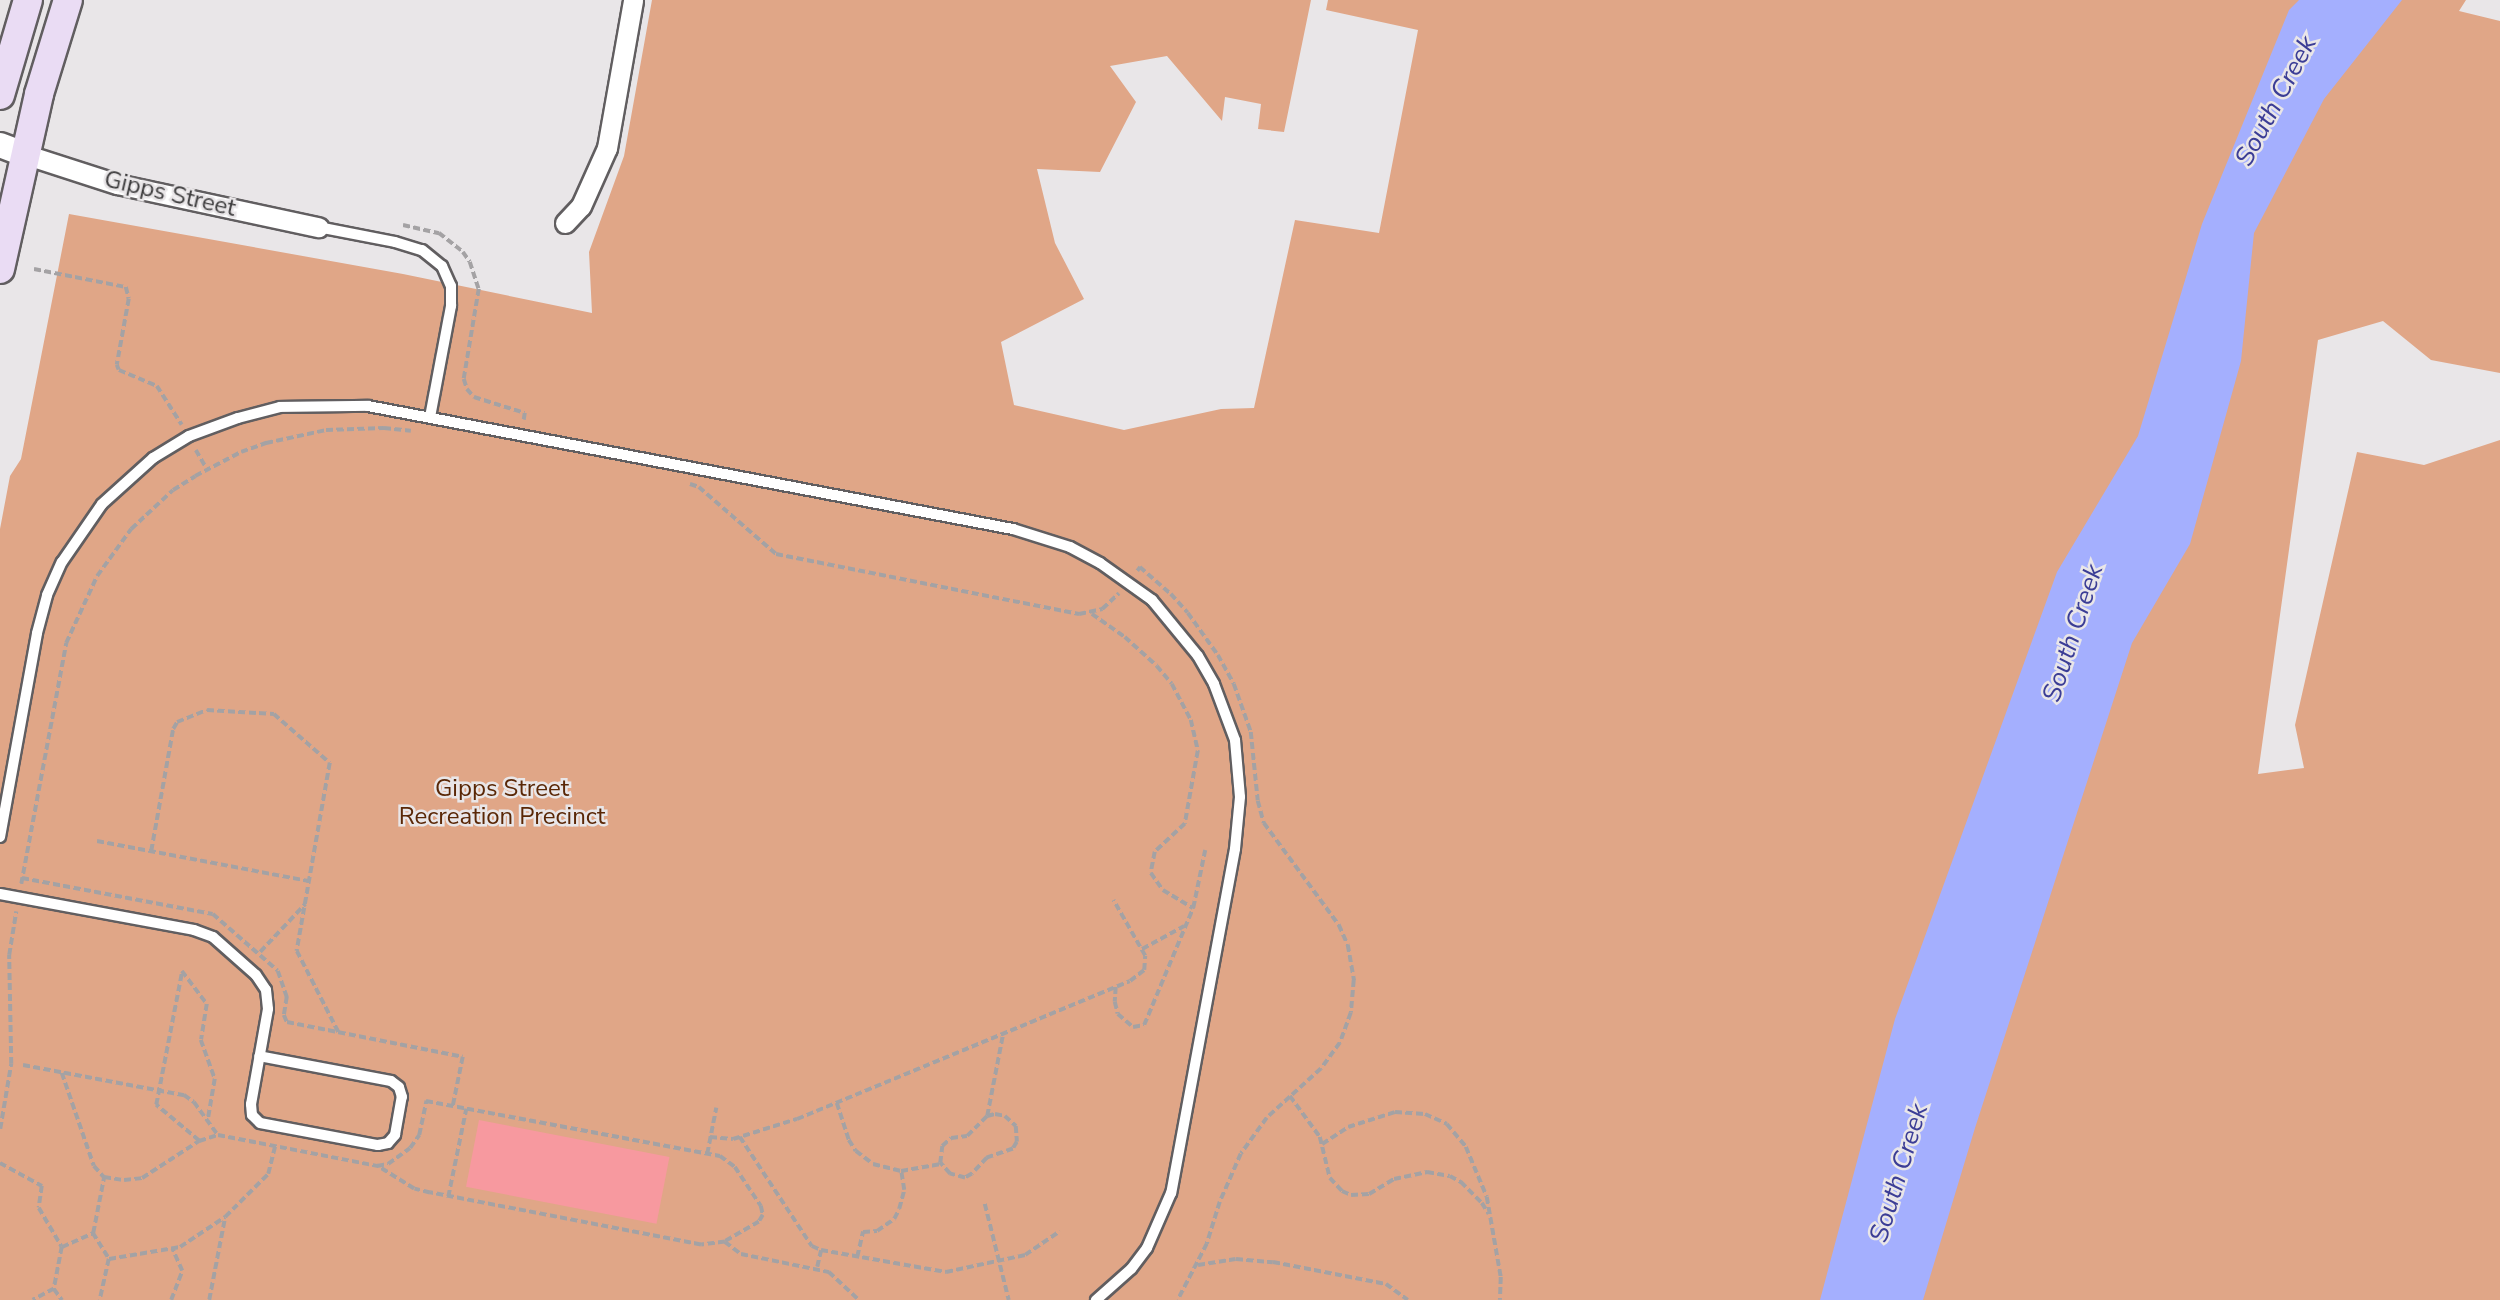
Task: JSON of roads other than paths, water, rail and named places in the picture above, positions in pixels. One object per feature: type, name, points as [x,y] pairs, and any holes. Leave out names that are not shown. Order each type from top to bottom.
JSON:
[{"type":"main road","points":[[0,95],[28,0]]},
{"type":"main road","points":[[0,270],[12,149],[68,0]]},
{"type":"street","points":[[565,223],[581,206],[607,148],[633,0]]},
{"type":"street","name":"Gipps Street","points":[[12,149],[117,184],[318,227]]},
{"type":"lane","points":[[318,227],[422,250],[442,265],[451,286],[451,306],[430,417]]},
{"type":"lane","points":[[0,837],[37,633],[47,595],[57,573],[82,530],[102,504],[153,458],[189,436],[238,418],[280,407],[368,405],[1013,529],[1070,547],[1129,581],[1173,622],[1214,684],[1235,740],[1239,768],[1239,824],[1171,1193],[1147,1248],[1130,1269],[1096,1300]]},
{"type":"lane","points":[[0,894],[194,930],[213,936],[247,966],[266,990],[268,1009],[251,1104],[252,1115],[260,1123],[378,1145],[388,1143],[395,1135],[402,1097],[399,1087],[391,1081],[260,1056]]},
{"type":"water","name":"South Creek","points":[[2299,0],[2402,0],[2324,99],[2254,233],[2241,361],[2190,544],[2132,643],[1975,1128],[1923,1300],[1820,1300],[1895,1019],[2057,572],[2138,436],[2202,224],[2289,10]]},
{"type":"park label","name":"Gipps Street Recreation Precinct","points":[[502,803]]}]
